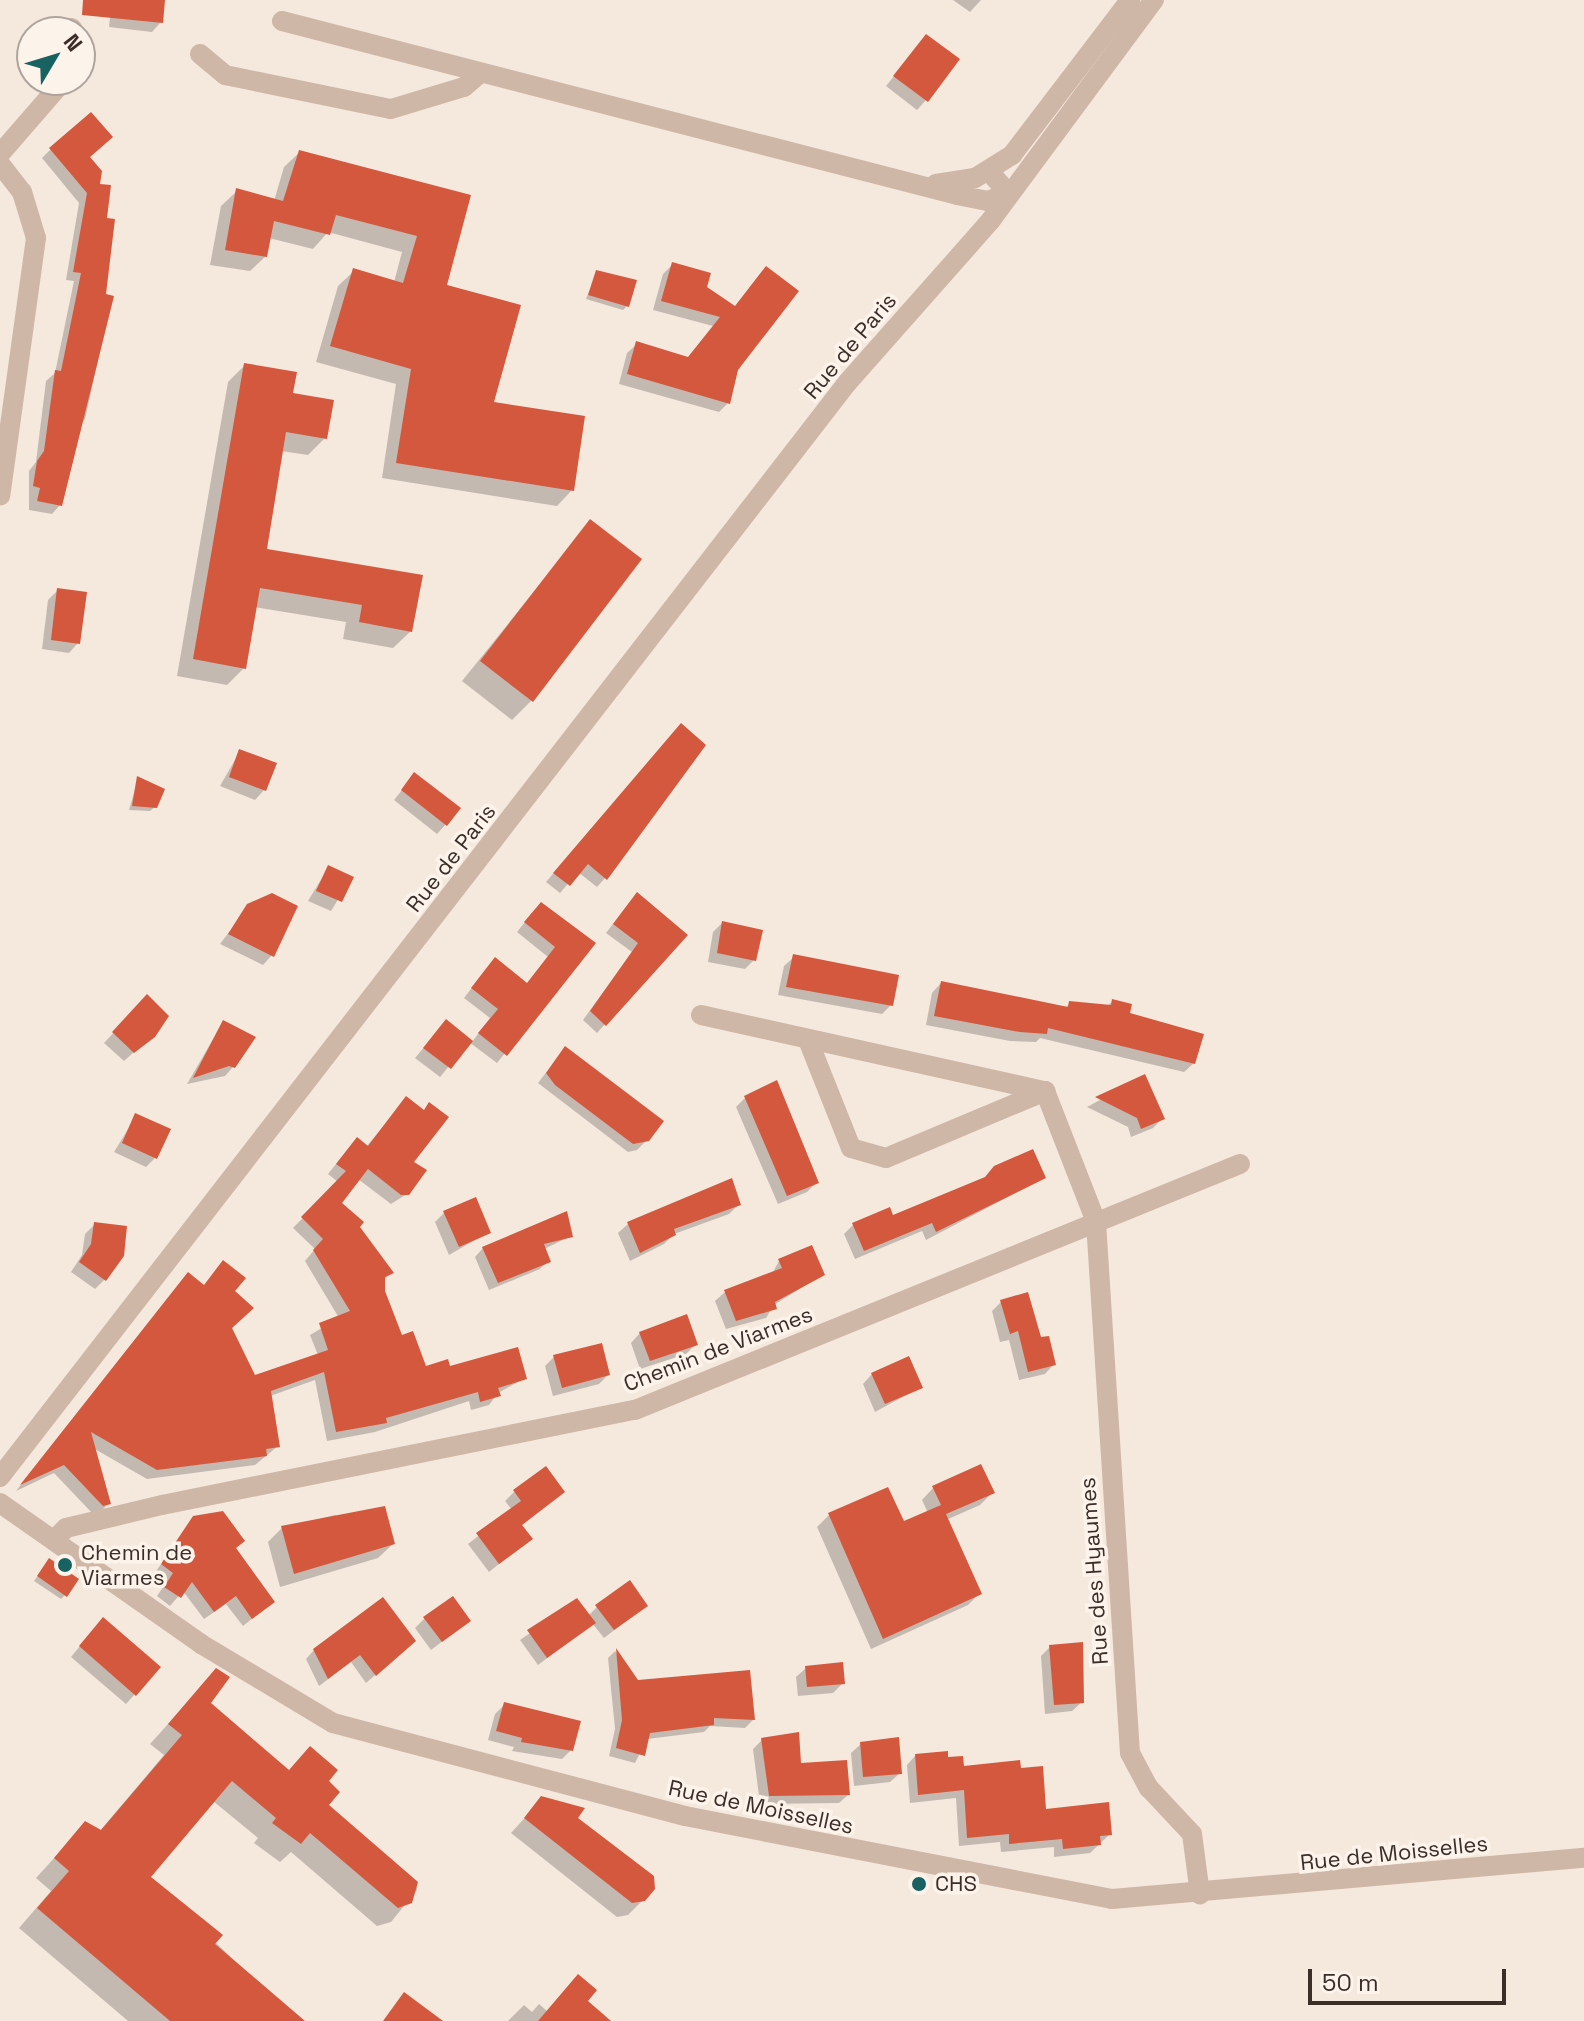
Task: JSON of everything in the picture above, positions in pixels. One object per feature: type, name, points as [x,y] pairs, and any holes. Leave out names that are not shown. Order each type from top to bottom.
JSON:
[{"type":"street","points":[[928,184],[953,184],[990,172],[1030,134],[1130,0]]},
{"type":"street","name":"Rue de Paris","points":[[0,1477],[886,339],[946,273],[1154,0]]},
{"type":"street","points":[[282,21],[479,74],[928,184],[981,200],[1008,193],[990,172]]},
{"type":"street","points":[[200,54],[225,75],[391,109],[464,87],[479,74]]},
{"type":"street","points":[[0,154],[50,96]]},
{"type":"street","points":[[0,164],[22,192],[36,238],[6,398],[0,496]]},
{"type":"street","points":[[701,1015],[1045,1091]]},
{"type":"street","points":[[808,1040],[851,1148],[886,1158],[1045,1091]]},
{"type":"street","name":"Rue des Hyaumes","points":[[1045,1091],[1096,1222],[1130,1753],[1149,1788],[1192,1834],[1200,1894]]},
{"type":"street","name":"Chemin de Viarmes","points":[[54,1540],[66,1528],[162,1505],[635,1410],[1240,1164]]},
{"type":"street","name":"Rue de Moisselles","points":[[0,1503],[201,1644],[333,1723],[685,1816],[1060,1893],[1112,1899],[1200,1894],[1584,1858]]},
{"type":"building","points":[[83,0],[165,0],[163,23],[82,15]]},
{"type":"building","points":[[926,34],[960,59],[928,102],[893,76]]},
{"type":"building","points":[[91,112],[113,137],[90,157],[102,171],[100,184],[111,185],[107,218],[115,219],[106,294],[114,296],[62,506],[37,501],[40,488],[33,486],[37,461],[44,451],[55,370],[61,371],[81,273],[73,272],[87,193],[49,148]]},
{"type":"building","points":[[299,150],[471,195],[447,285],[521,305],[494,402],[585,416],[574,491],[396,463],[411,369],[330,346],[353,268],[403,283],[417,236],[336,215],[330,235],[274,221],[267,257],[225,250],[236,188],[283,201]]},
{"type":"building","points":[[672,262],[711,273],[707,287],[735,306],[766,266],[799,291],[738,370],[730,404],[627,374],[636,341],[688,357],[720,317],[661,301]]},
{"type":"building","points":[[596,270],[637,280],[629,307],[588,295]]},
{"type":"building","points":[[244,363],[297,372],[293,393],[334,400],[327,439],[286,432],[267,549],[423,575],[412,632],[359,622],[362,605],[260,588],[246,669],[193,659]]},
{"type":"building","points":[[590,519],[642,559],[533,702],[480,661]]},
{"type":"building","points":[[57,588],[87,592],[80,644],[51,640]]},
{"type":"building","points":[[681,723],[706,745],[607,880],[588,864],[570,886],[553,873]]},
{"type":"building","points":[[239,749],[277,763],[266,791],[229,777]]},
{"type":"building","points":[[414,772],[461,808],[447,826],[401,790]]},
{"type":"building","points":[[137,776],[165,789],[157,808],[132,806]]},
{"type":"building","points":[[328,865],[354,877],[342,902],[316,891]]},
{"type":"building","points":[[637,892],[688,935],[606,1026],[590,1011],[638,943],[613,924]]},
{"type":"building","points":[[272,893],[298,906],[274,957],[228,934],[247,904]]},
{"type":"building","points":[[541,902],[596,943],[507,1056],[478,1033],[498,1009],[471,988],[495,957],[527,983],[555,947],[524,922]]},
{"type":"building","points":[[722,921],[763,930],[756,961],[717,953]]},
{"type":"building","points":[[793,954],[899,975],[893,1006],[786,987]]},
{"type":"building","points":[[941,981],[1068,1007],[1069,1001],[1111,1005],[1112,999],[1132,1004],[1130,1013],[1204,1034],[1195,1064],[1048,1028],[1047,1034],[1020,1032],[934,1016]]},
{"type":"building","points":[[147,994],[169,1016],[155,1037],[134,1053],[112,1032]]},
{"type":"building","points":[[446,1019],[473,1041],[451,1069],[423,1048]]},
{"type":"building","points":[[223,1020],[256,1037],[235,1068],[229,1066],[193,1078]]},
{"type":"building","points":[[565,1046],[664,1121],[649,1141],[633,1144],[555,1085],[546,1073]]},
{"type":"building","points":[[1145,1074],[1165,1119],[1141,1129],[1137,1118],[1095,1097]]},
{"type":"building","points":[[777,1080],[819,1183],[787,1196],[744,1096]]},
{"type":"building","points":[[406,1096],[424,1110],[429,1102],[449,1117],[414,1162],[427,1170],[409,1195],[401,1195],[368,1169],[342,1203],[364,1222],[360,1227],[394,1273],[385,1277],[385,1291],[402,1335],[413,1331],[426,1366],[448,1359],[450,1366],[518,1347],[527,1379],[498,1388],[501,1396],[480,1402],[478,1392],[386,1418],[387,1423],[336,1432],[324,1372],[271,1391],[280,1447],[266,1449],[267,1456],[157,1470],[91,1432],[111,1504],[103,1506],[64,1465],[20,1485],[188,1272],[204,1285],[223,1260],[246,1278],[235,1291],[254,1308],[232,1328],[255,1375],[328,1350],[319,1323],[350,1311],[313,1250],[323,1239],[301,1217],[346,1171],[336,1164],[357,1137],[368,1146]]},
{"type":"building","points":[[135,1113],[171,1129],[157,1159],[122,1143]]},
{"type":"building","points":[[1033,1149],[1046,1178],[936,1232],[932,1223],[864,1251],[852,1223],[890,1207],[893,1215],[985,1177],[994,1166]]},
{"type":"building","points":[[732,1178],[741,1205],[674,1229],[676,1235],[640,1253],[627,1222]]},
{"type":"building","points":[[476,1197],[491,1233],[459,1247],[443,1211]]},
{"type":"building","points":[[567,1211],[573,1237],[544,1244],[551,1262],[498,1283],[482,1247]]},
{"type":"building","points":[[94,1222],[127,1226],[124,1256],[106,1281],[79,1262],[91,1244]]},
{"type":"building","points":[[812,1245],[825,1275],[775,1302],[777,1309],[736,1321],[724,1290],[782,1268],[778,1259]]},
{"type":"building","points":[[1028,1292],[1041,1337],[1049,1336],[1056,1365],[1028,1372],[1018,1331],[1010,1334],[1000,1300]]},
{"type":"building","points":[[687,1314],[698,1345],[650,1361],[639,1332]]},
{"type":"building","points":[[602,1343],[610,1375],[562,1388],[553,1355]]},
{"type":"building","points":[[909,1356],[923,1388],[885,1404],[871,1373]]},
{"type":"building","points":[[981,1464],[995,1493],[946,1514],[982,1594],[883,1639],[828,1513],[888,1487],[904,1521],[941,1505],[932,1486]]},
{"type":"building","points":[[546,1466],[565,1492],[522,1525],[533,1539],[499,1564],[476,1533],[521,1501],[513,1490]]},
{"type":"building","points":[[385,1506],[395,1544],[294,1574],[281,1526]]},
{"type":"building","points":[[223,1511],[245,1541],[236,1548],[275,1602],[252,1619],[236,1596],[214,1612],[192,1582],[181,1598],[164,1587],[173,1573],[161,1564],[193,1516]]},
{"type":"building","points":[[49,1558],[79,1579],[67,1597],[37,1576]]},
{"type":"building","points":[[630,1580],[648,1606],[614,1630],[595,1605]]},
{"type":"building","points":[[453,1596],[471,1621],[442,1642],[423,1617]]},
{"type":"building","points":[[383,1597],[416,1641],[376,1676],[360,1655],[328,1679],[313,1649]]},
{"type":"building","points":[[577,1598],[596,1623],[547,1658],[527,1630]]},
{"type":"building","points":[[103,1617],[161,1667],[136,1696],[79,1646]]},
{"type":"building","points":[[1083,1642],[1084,1703],[1054,1705],[1049,1645]]},
{"type":"building","points":[[616,1648],[638,1680],[750,1670],[755,1720],[714,1718],[714,1725],[650,1733],[645,1756],[616,1748],[622,1720]]},
{"type":"building","points":[[843,1662],[845,1684],[807,1687],[805,1666]]},
{"type":"building","points":[[216,1668],[230,1677],[211,1703],[289,1770],[310,1746],[338,1770],[329,1781],[340,1792],[329,1805],[418,1882],[412,1903],[398,1908],[310,1833],[301,1844],[272,1823],[276,1818],[232,1781],[151,1877],[223,1935],[215,1944],[305,2021],[170,2021],[37,1908],[69,1871],[54,1858],[85,1821],[101,1830],[182,1735],[168,1724]]},
{"type":"building","points":[[504,1702],[581,1721],[573,1751],[521,1742],[522,1738],[496,1731]]},
{"type":"building","points":[[799,1732],[801,1763],[847,1760],[850,1795],[769,1796],[761,1738]]},
{"type":"building","points":[[899,1737],[902,1774],[863,1777],[860,1742]]},
{"type":"building","points":[[948,1751],[948,1757],[963,1756],[964,1766],[1020,1760],[1021,1768],[1043,1766],[1046,1809],[1109,1802],[1112,1835],[1100,1836],[1101,1845],[1063,1849],[1062,1839],[1009,1844],[1009,1834],[967,1838],[964,1790],[918,1795],[915,1754]]},
{"type":"building","points":[[541,1796],[585,1808],[578,1818],[654,1876],[655,1889],[645,1901],[632,1903],[524,1818]]},
{"type":"building","points":[[578,1974],[597,1990],[588,2001],[611,2021],[538,2021]]},
{"type":"building","points":[[404,1992],[443,2021],[383,2021]]},
{"type":"place","name":"Chemin de Viarmes","points":[[65,1565]]},
{"type":"place","name":"CHS","points":[[919,1884]]}]
